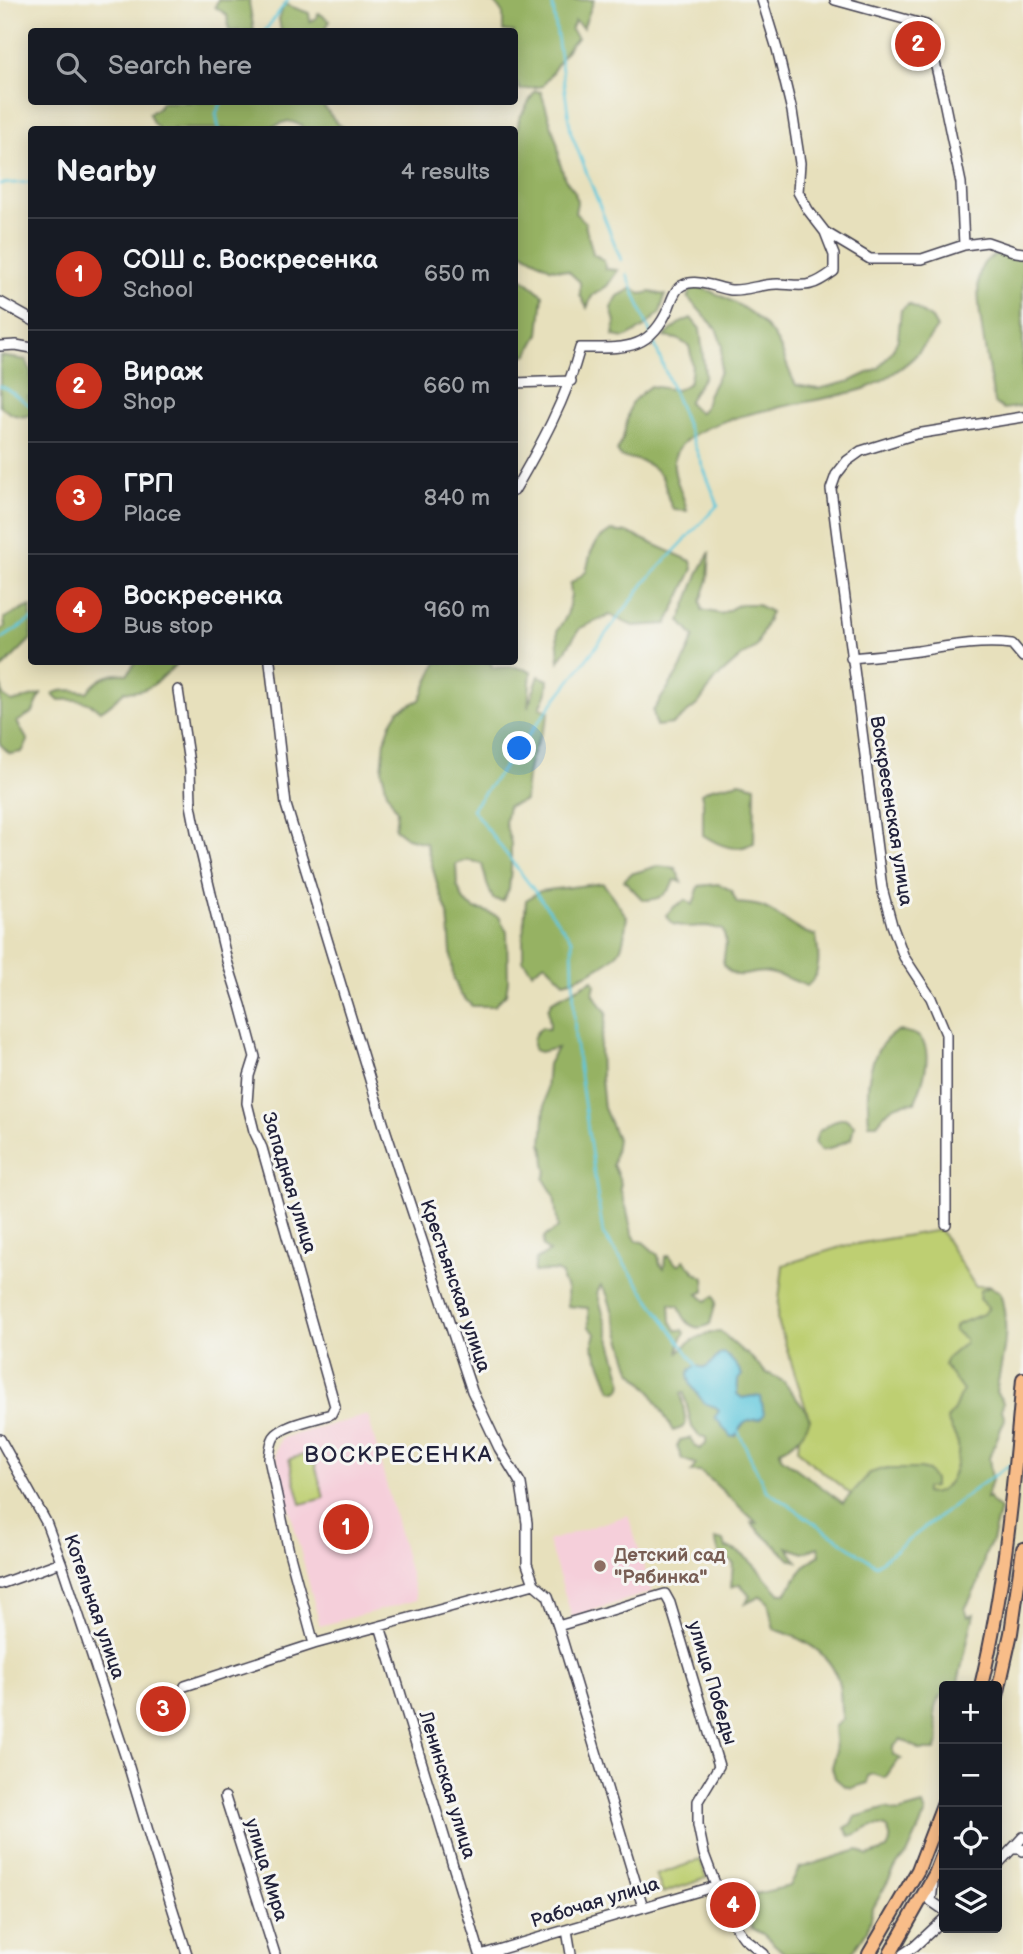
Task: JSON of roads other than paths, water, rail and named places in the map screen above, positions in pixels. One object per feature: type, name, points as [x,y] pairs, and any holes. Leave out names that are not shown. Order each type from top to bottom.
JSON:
[{"type":"main road","points":[[982,1681],[1012,1499],[1023,1379]]},
{"type":"main road","points":[[1000,1681],[1023,1549]]},
{"type":"main road","points":[[869,1954],[918,1870],[942,1807]]},
{"type":"main road","points":[[890,1954],[939,1864]]},
{"type":"street","points":[[518,484],[541,445],[571,381],[580,348],[618,348],[632,346],[647,339],[664,318],[676,291],[683,285],[693,283],[731,290],[774,283],[809,285],[834,271],[834,255],[825,232],[798,192],[800,163],[792,111],[762,0]]},
{"type":"street","points":[[835,0],[926,25],[961,183],[964,245]]},
{"type":"street","points":[[825,232],[870,259],[922,259],[964,245],[986,242],[1023,253]]},
{"type":"street","points":[[0,302],[28,318]]},
{"type":"street","points":[[0,346],[28,347]]},
{"type":"street","points":[[518,383],[571,381]]},
{"type":"street","name":"Воскресенская улица","points":[[946,1224],[946,1034],[931,998],[904,957],[882,888],[831,489],[836,475],[847,461],[861,451],[916,434],[1023,417]]},
{"type":"street","points":[[851,658],[999,642],[1012,644],[1023,657]]},
{"type":"street","name":"Крестьянская улица","points":[[270,665],[286,805],[385,1129],[467,1379],[499,1448],[521,1484],[527,1523],[527,1564],[534,1584],[548,1596],[643,1906]]},
{"type":"street","name":"Западная улица","points":[[178,690],[196,831],[227,961],[255,1057],[249,1076],[249,1115],[262,1148],[335,1406],[331,1414],[276,1434],[270,1444],[269,1459],[289,1552],[314,1644]]},
{"type":"street","name":"Котельная улица","points":[[0,1439],[46,1522],[61,1562],[187,1954]]},
{"type":"street","points":[[0,1584],[61,1562]]},
{"type":"street","points":[[185,1686],[314,1644],[534,1584]]},
{"type":"street","name":"улица Победы","points":[[558,1626],[665,1594],[670,1602],[719,1766],[698,1801],[698,1825],[716,1886]]},
{"type":"street","name":"Ленинская улица","points":[[380,1626],[482,1954]]},
{"type":"street","name":"улица Мира","points":[[225,1797],[275,1954]]},
{"type":"street","points":[[1002,1860],[1023,1837]]},
{"type":"street","points":[[1012,1849],[1023,1851]]},
{"type":"street","points":[[935,1874],[931,1901],[939,1907]]},
{"type":"street","points":[[716,1886],[722,1892],[733,1923],[744,1938],[764,1954]]},
{"type":"street","name":"Рабочая улица","points":[[482,1954],[716,1886]]},
{"type":"street","points":[[903,1954],[939,1924]]},
{"type":"street","points":[[567,1930],[571,1954]]},
{"type":"water","points":[[725,1353],[742,1375],[738,1380],[737,1394],[742,1398],[761,1397],[764,1415],[760,1419],[745,1423],[736,1436],[731,1437],[715,1417],[719,1411],[716,1407],[704,1403],[688,1376],[690,1370],[696,1366],[705,1368],[720,1354]]},
{"type":"waterway","points":[[267,28],[288,0]]},
{"type":"waterway","points":[[552,0],[571,133],[621,260]]},
{"type":"waterway","points":[[218,126],[216,113],[220,105]]},
{"type":"waterway","points":[[0,184],[28,182]]},
{"type":"waterway","points":[[627,274],[718,505],[647,580],[472,809],[572,940],[575,1040],[603,1234],[697,1366]]},
{"type":"waterway","points":[[0,386],[28,404]]},
{"type":"waterway","points":[[0,640],[28,622]]},
{"type":"waterway","points":[[738,1431],[766,1490],[876,1565],[1011,1464]]},
{"type":"place","name":"Вираж","points":[[918,44]]},
{"type":"place","name":"СОШ с. Воскресенка","points":[[346,1527]]},
{"type":"place","name":"Детский сад \"Рябинка\"","points":[[600,1566]]},
{"type":"place","name":"ГРП","points":[[163,1709]]},
{"type":"place","name":"Воскресенка","points":[[733,1905]]},
{"type":"district","name":"ВОСКРЕСЕНКА","points":[[399,1455]]}]
